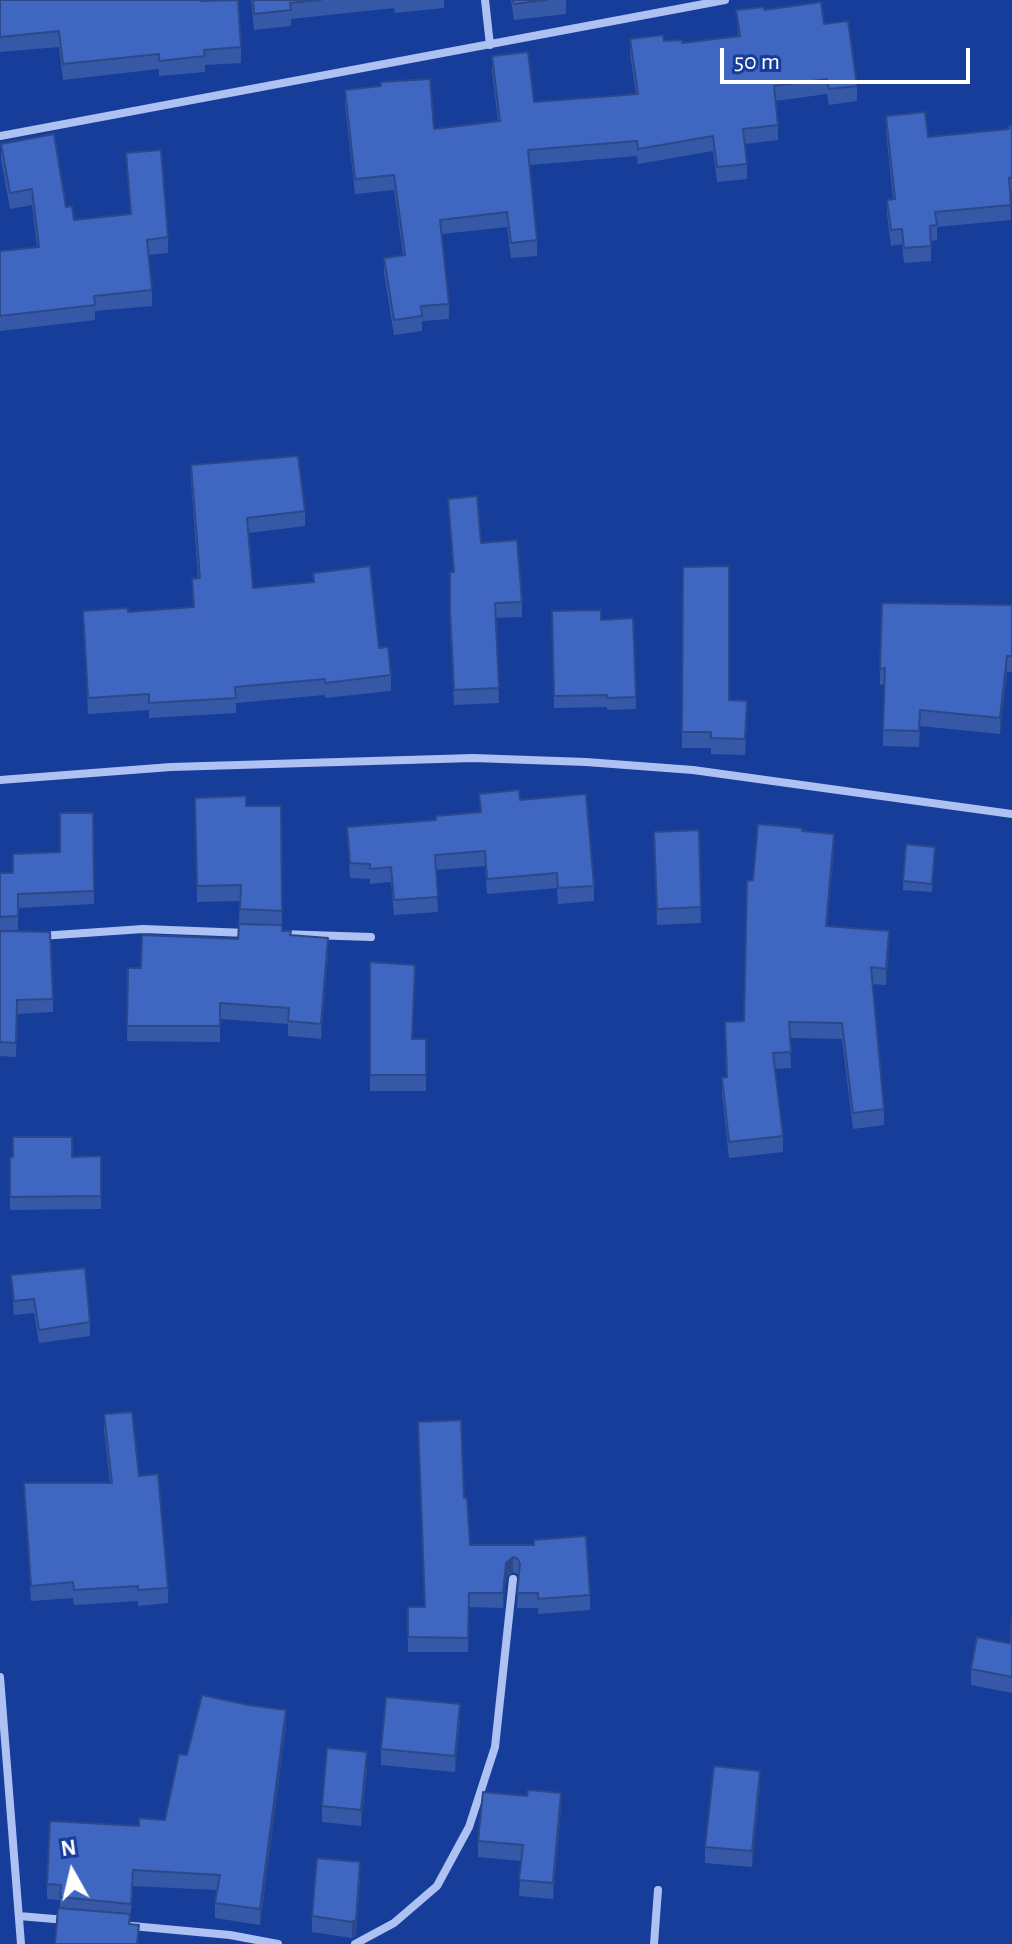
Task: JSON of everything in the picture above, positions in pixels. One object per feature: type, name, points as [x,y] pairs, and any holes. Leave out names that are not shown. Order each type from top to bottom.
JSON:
[{"type":"street","points":[[485,0],[490,45]]},
{"type":"street","points":[[0,136],[725,0]]},
{"type":"street","points":[[0,780],[171,767],[473,758],[693,770],[1012,814]]},
{"type":"street","points":[[26,937],[143,929],[371,937]]},
{"type":"street","points":[[355,1944],[394,1923],[437,1886],[469,1827],[495,1747],[513,1579]]},
{"type":"street","points":[[0,1677],[21,1944]]},
{"type":"street","points":[[654,1944],[658,1890]]},
{"type":"street","points":[[19,1916],[79,1921]]},
{"type":"street","points":[[124,1925],[230,1935],[278,1944]]},
{"type":"building","points":[[0,0],[238,0],[241,47],[204,50],[205,56],[159,61],[159,54],[63,64],[59,31],[0,37]]},
{"type":"building","points":[[253,0],[321,0],[290,3],[291,10],[254,14]]},
{"type":"building","points":[[513,0],[547,0],[514,4]]},
{"type":"building","points":[[821,2],[824,24],[848,21],[857,86],[829,89],[827,79],[774,86],[778,125],[743,129],[747,164],[717,167],[713,136],[638,149],[637,141],[528,150],[537,240],[511,243],[507,212],[440,220],[449,304],[421,306],[422,316],[394,320],[384,258],[405,255],[394,175],[355,179],[345,90],[381,86],[381,82],[430,79],[434,129],[500,121],[492,56],[528,52],[534,102],[638,94],[630,39],[663,35],[664,41],[682,40],[682,43],[740,36],[736,10],[764,7],[764,10]]},
{"type":"building","points":[[925,112],[928,137],[1009,129],[1012,126],[1011,205],[935,212],[937,225],[930,226],[931,246],[904,248],[902,229],[891,230],[887,200],[895,199],[886,116]]},
{"type":"building","points":[[54,134],[66,207],[72,206],[74,220],[131,214],[126,153],[161,150],[168,237],[147,240],[152,290],[94,296],[95,305],[0,316],[0,251],[39,247],[32,189],[10,193],[1,144]]},
{"type":"building","points":[[298,456],[305,511],[247,518],[253,588],[314,582],[313,573],[370,566],[379,648],[388,647],[391,675],[325,683],[325,679],[235,687],[236,698],[149,703],[149,694],[88,698],[83,611],[128,608],[128,612],[194,607],[192,579],[200,578],[191,465]]},
{"type":"building","points":[[477,496],[481,543],[517,540],[522,602],[495,603],[499,688],[454,690],[450,572],[454,572],[448,499]]},
{"type":"building","points":[[729,566],[729,700],[747,701],[745,739],[711,738],[711,732],[682,732],[683,567]]},
{"type":"building","points":[[882,603],[1012,605],[1012,656],[1007,656],[1000,718],[920,710],[919,731],[883,730],[885,668],[880,669]]},
{"type":"building","points":[[601,610],[601,620],[633,618],[636,697],[554,696],[552,611]]},
{"type":"building","points":[[519,790],[520,800],[586,794],[594,886],[558,888],[557,873],[487,879],[485,851],[435,855],[438,897],[394,900],[391,867],[370,869],[370,864],[350,863],[347,827],[436,820],[436,816],[481,812],[479,794]]},
{"type":"building","points":[[246,796],[246,806],[281,806],[282,911],[240,909],[241,885],[197,886],[195,798]]},
{"type":"building","points":[[60,813],[93,813],[94,891],[18,894],[18,916],[0,917],[0,873],[13,873],[13,854],[60,852]]},
{"type":"building","points":[[758,824],[834,834],[826,926],[889,931],[886,969],[871,967],[884,1109],[853,1113],[842,1023],[789,1022],[791,1052],[773,1053],[783,1136],[729,1142],[722,1078],[727,1077],[725,1022],[744,1021],[747,881],[753,880]]},
{"type":"building","points":[[699,830],[701,907],[657,909],[654,832]]},
{"type":"building","points":[[906,844],[935,847],[932,884],[903,881]]},
{"type":"building","points":[[239,924],[282,925],[282,931],[291,931],[290,935],[328,938],[321,1024],[288,1021],[289,1008],[220,1003],[220,1026],[127,1026],[128,968],[141,968],[142,935],[238,939]]},
{"type":"building","points":[[0,931],[50,932],[53,999],[17,1000],[16,1043],[0,1042]]},
{"type":"building","points":[[370,962],[415,965],[412,1039],[426,1039],[426,1075],[370,1075]]},
{"type":"building","points":[[13,1137],[72,1137],[72,1157],[101,1156],[101,1196],[10,1197]]},
{"type":"building","points":[[85,1268],[90,1322],[39,1330],[34,1299],[14,1301],[11,1275]]},
{"type":"building","points":[[132,1412],[139,1476],[158,1474],[168,1588],[138,1590],[138,1586],[74,1590],[73,1582],[31,1586],[24,1483],[112,1483],[104,1414]]},
{"type":"building","points":[[461,1420],[464,1498],[467,1498],[470,1545],[534,1545],[534,1540],[586,1536],[590,1595],[538,1599],[538,1593],[517,1593],[520,1564],[513,1557],[506,1563],[503,1593],[469,1593],[468,1638],[408,1637],[408,1607],[425,1607],[418,1422]]},
{"type":"building","points":[[977,1637],[1012,1644],[1012,1677],[971,1669]]},
{"type":"building","points":[[202,1695],[286,1710],[260,1909],[215,1903],[220,1875],[133,1870],[131,1904],[60,1897],[61,1885],[47,1884],[50,1821],[139,1826],[139,1818],[165,1820],[179,1754],[187,1755]]},
{"type":"building","points":[[386,1697],[460,1704],[455,1756],[381,1749]]},
{"type":"building","points":[[327,1748],[367,1752],[361,1810],[322,1806]]},
{"type":"building","points":[[714,1766],[760,1771],[752,1851],[705,1847]]},
{"type":"building","points":[[528,1790],[561,1793],[553,1883],[519,1880],[523,1845],[478,1841],[483,1792],[527,1796]]},
{"type":"building","points":[[317,1858],[360,1862],[356,1920],[312,1916]]},
{"type":"building","points":[[58,1908],[130,1914],[129,1924],[139,1925],[137,1944],[55,1944]]}]
